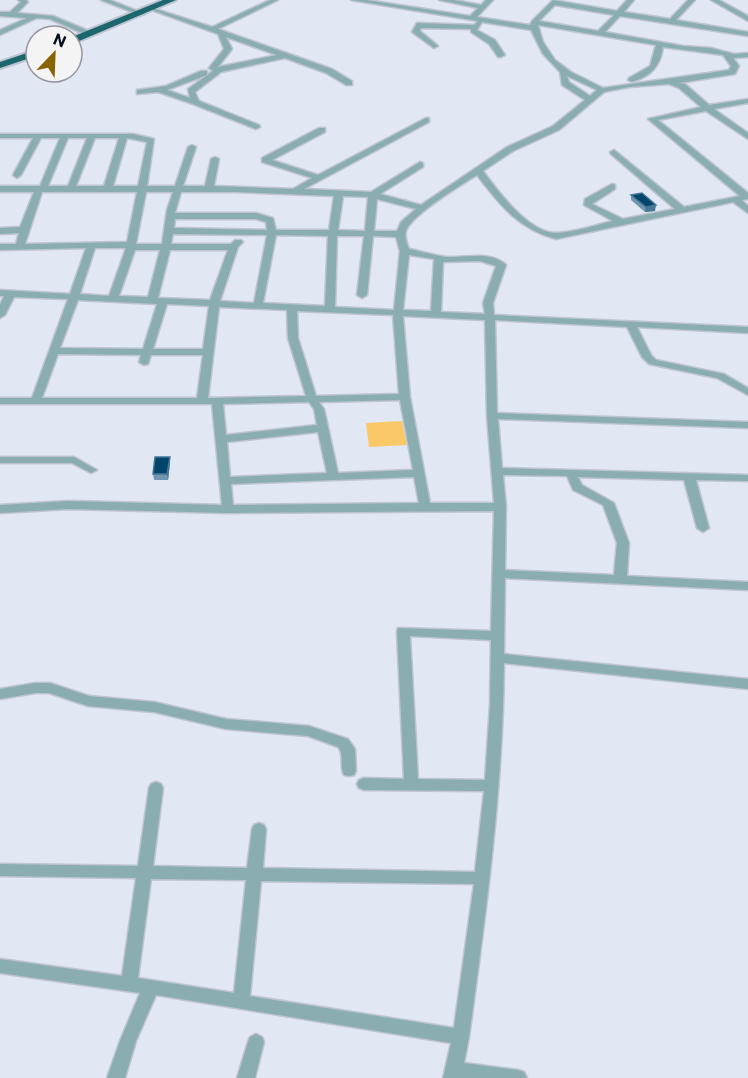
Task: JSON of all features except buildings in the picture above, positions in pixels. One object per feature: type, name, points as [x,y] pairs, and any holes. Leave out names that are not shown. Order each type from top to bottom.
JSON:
[{"type":"highway","points":[[149,11],[171,0]]},
{"type":"highway","points":[[84,37],[180,0]]},
{"type":"highway","points":[[0,65],[24,57]]},
{"type":"street","points":[[12,14],[25,2],[21,0]]},
{"type":"street","points":[[104,0],[217,30],[328,71],[349,83]]},
{"type":"street","points":[[217,30],[275,0]]},
{"type":"street","points":[[354,0],[482,20],[601,32],[660,44],[748,55]]},
{"type":"street","points":[[442,0],[482,7]]},
{"type":"street","points":[[472,18],[490,0]]},
{"type":"street","points":[[601,32],[630,0]]},
{"type":"street","points":[[671,22],[692,0]]},
{"type":"street","points":[[714,0],[748,19]]},
{"type":"street","points":[[534,25],[555,2],[748,34]]},
{"type":"street","points":[[434,46],[416,32],[417,26],[436,12]]},
{"type":"street","points":[[0,14],[58,19],[92,34]]},
{"type":"street","points":[[0,33],[37,16]]},
{"type":"street","points":[[482,20],[473,31],[492,42],[501,55]]},
{"type":"street","points":[[534,25],[540,45],[563,73],[602,90]]},
{"type":"street","points":[[417,26],[476,27]]},
{"type":"street","points":[[196,102],[191,90],[216,69],[228,49],[217,30]]},
{"type":"street","points":[[618,88],[651,72],[660,44]]},
{"type":"street","points":[[425,505],[405,397],[398,313],[405,251],[400,234],[404,224],[422,208],[510,149],[556,128],[602,90],[732,72],[735,66],[726,54]]},
{"type":"street","points":[[140,92],[160,90],[216,69],[287,56]]},
{"type":"street","points":[[563,73],[565,83],[590,99]]},
{"type":"street","points":[[669,82],[682,86],[707,108],[748,137]]},
{"type":"street","points":[[160,90],[256,127]]},
{"type":"street","points":[[747,197],[652,122],[655,117],[748,100]]},
{"type":"street","points":[[294,191],[426,120]]},
{"type":"street","points":[[319,178],[265,160],[322,130]]},
{"type":"street","points":[[0,136],[138,137],[151,141],[131,246],[113,299]]},
{"type":"street","points":[[16,175],[38,136]]},
{"type":"street","points":[[20,246],[24,230],[65,137]]},
{"type":"street","points":[[71,189],[92,137]]},
{"type":"street","points":[[108,188],[123,138]]},
{"type":"street","points":[[146,356],[158,301],[170,216],[192,147]]},
{"type":"street","points":[[614,152],[681,210]]},
{"type":"street","points":[[209,189],[214,159]]},
{"type":"street","points":[[362,295],[373,195],[420,165]]},
{"type":"street","points":[[478,171],[497,195],[527,225],[541,234],[556,237],[747,197]]},
{"type":"street","points":[[612,187],[588,201],[588,205],[624,223]]},
{"type":"street","points":[[0,189],[209,189],[339,193],[373,195],[422,208]]},
{"type":"street","points":[[330,309],[333,231],[339,193]]},
{"type":"street","points":[[735,199],[748,210]]},
{"type":"street","points":[[170,216],[265,217],[270,220],[272,230],[258,305]]},
{"type":"street","points":[[0,231],[24,230]]},
{"type":"street","points":[[167,231],[272,230],[400,234]]},
{"type":"street","points":[[202,401],[214,304],[234,247],[243,231]]},
{"type":"street","points":[[36,401],[53,351],[76,297],[91,246]]},
{"type":"street","points":[[0,247],[234,247]]},
{"type":"street","points":[[405,251],[433,255],[439,260],[477,259],[500,263],[488,303],[492,416],[500,507],[498,705],[483,878],[461,1037],[453,1074],[518,1078]]},
{"type":"street","points":[[436,315],[439,260]]},
{"type":"street","points":[[0,315],[5,293],[748,330]]},
{"type":"street","points":[[292,307],[293,338],[312,399],[319,409],[333,475]]},
{"type":"street","points":[[630,324],[647,357],[653,362],[720,376],[748,392]]},
{"type":"street","points":[[53,351],[146,356],[207,352]]},
{"type":"street","points":[[0,401],[217,401],[405,397]]},
{"type":"street","points":[[217,401],[228,509]]},
{"type":"street","points":[[492,416],[748,424]]},
{"type":"street","points":[[221,440],[322,428]]},
{"type":"street","points":[[0,460],[74,460],[91,470]]},
{"type":"street","points":[[498,471],[748,478]]},
{"type":"street","points":[[225,481],[419,473]]},
{"type":"street","points":[[572,473],[577,487],[602,497],[608,503],[623,543],[620,580]]},
{"type":"street","points":[[689,476],[703,528]]},
{"type":"street","points":[[0,509],[68,505],[309,510],[425,505],[500,507]]},
{"type":"street","points":[[500,573],[748,586]]},
{"type":"street","points":[[411,785],[403,631],[498,636]]},
{"type":"street","points":[[497,658],[748,684]]},
{"type":"street","points":[[0,694],[50,688],[88,700],[154,707],[226,724],[309,731],[343,743],[348,749],[349,771]]},
{"type":"street","points":[[364,784],[490,786]]},
{"type":"street","points":[[129,984],[156,788]]},
{"type":"street","points":[[241,1002],[259,829]]},
{"type":"street","points":[[0,870],[483,878]]},
{"type":"street","points":[[0,966],[152,987],[461,1037]]},
{"type":"street","points":[[116,1078],[128,1041],[152,987]]},
{"type":"street","points":[[246,1078],[256,1042]]},
{"type":"shaded area","points":[[402,421],[407,445],[369,447],[366,423]]}]
